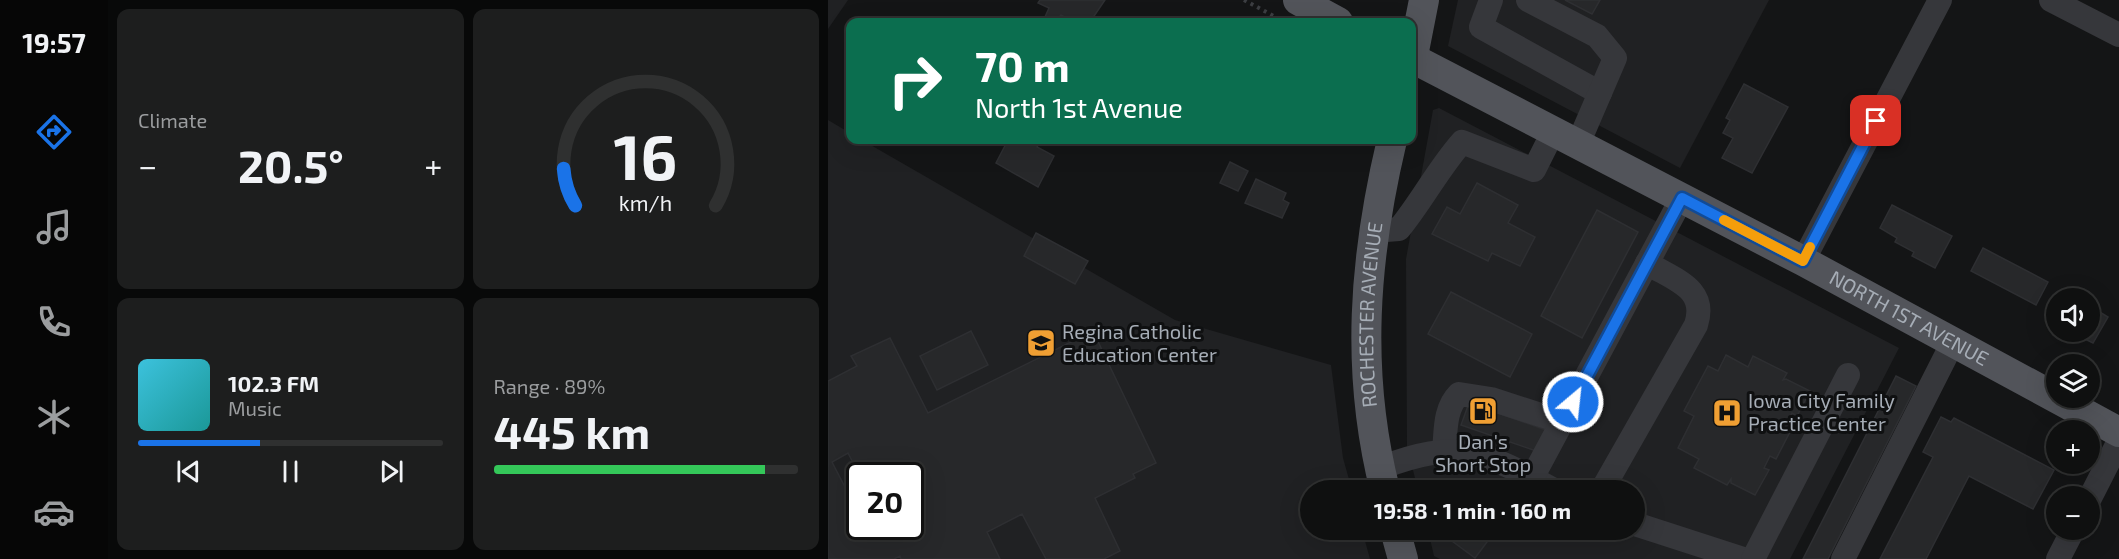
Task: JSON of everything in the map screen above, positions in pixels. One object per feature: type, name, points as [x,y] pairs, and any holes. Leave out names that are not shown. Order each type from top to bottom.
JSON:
[{"type":"main road","points":[[1298,0],[1331,18]]},
{"type":"main road","points":[[1416,39],[1424,0]]},
{"type":"main road","name":"NORTH 1ST AVENUE","points":[[1416,61],[1803,261],[2119,432]]},
{"type":"main road","name":"ROCHESTER AVENUE","points":[[1382,479],[1372,423],[1366,363],[1366,310],[1374,231],[1391,144]]},
{"type":"main road","points":[[1398,540],[1403,559]]},
{"type":"street","points":[[1491,0],[1481,27],[1600,93]]},
{"type":"street","points":[[1374,231],[1399,229],[1421,202],[1446,160],[1462,142],[1534,170],[1565,138],[1600,93],[1615,58],[1597,36],[1528,0]]},
{"type":"street","points":[[1803,261],[1940,0]]},
{"type":"street","points":[[2051,0],[2119,35]]},
{"type":"street","points":[[1532,478],[1682,198]]},
{"type":"street","points":[[1608,480],[1696,325],[1701,310],[1699,298],[1685,286],[1647,263]]},
{"type":"street","points":[[1843,559],[1953,342]]},
{"type":"street","points":[[1753,559],[1848,375]]},
{"type":"street","points":[[1444,451],[1447,413],[1452,401],[1459,394],[1491,399],[1562,422]]},
{"type":"street","points":[[2096,486],[2119,441]]},
{"type":"street","points":[[1382,479],[1407,458],[1444,451],[1463,452],[1484,457],[1506,464],[1536,480]]},
{"type":"street","points":[[1645,527],[1743,559]]},
{"type":"street","points":[[2058,559],[2068,540]]},
{"type":"path","points":[[1244,0],[1278,18]]},
{"type":"shaded area","points":[[828,0],[848,0],[828,29]]},
{"type":"shaded area","points":[[1458,0],[1769,0],[1680,168],[1448,46]]},
{"type":"shaded area","points":[[1439,108],[1899,348],[1790,559],[1440,559],[1434,556],[1430,540],[1645,540],[1645,480],[1416,480],[1407,446],[1406,259],[1433,110]]},
{"type":"shaded area","name":"Regina Catholic Education Center","points":[[828,120],[846,131],[846,144],[869,144],[1175,320],[1331,365],[1343,458],[1349,480],[1300,480],[1300,540],[1365,540],[1370,559],[828,559]]},
{"type":"building","points":[[1040,0],[1105,0],[1093,18],[1066,18],[1061,15],[1058,18],[1047,18],[1045,17],[1049,8],[1038,3]]},
{"type":"building","points":[[1565,0],[1600,0],[1592,14]]},
{"type":"building","points":[[1744,84],[1788,107],[1752,173],[1722,158],[1733,138],[1723,133],[1730,120],[1726,118]]},
{"type":"building","points":[[1006,144],[1039,144],[1037,147],[1054,156],[1038,187],[996,163]]},
{"type":"building","points":[[1230,162],[1248,171],[1238,191],[1220,183]]},
{"type":"building","points":[[1256,179],[1286,193],[1283,200],[1289,203],[1282,218],[1245,203]]},
{"type":"building","points":[[1477,183],[1518,205],[1508,223],[1535,237],[1520,266],[1492,253],[1488,261],[1432,234],[1447,207],[1460,214]]},
{"type":"building","points":[[1892,205],[1952,236],[1935,268],[1912,256],[1914,252],[1895,242],[1897,238],[1880,228]]},
{"type":"building","points":[[1597,210],[1638,232],[1582,338],[1541,316]]},
{"type":"building","points":[[1036,233],[1088,261],[1075,284],[1024,256]]},
{"type":"building","points":[[1983,248],[2048,282],[2036,305],[1971,271]]},
{"type":"building","points":[[1451,292],[1532,334],[1510,377],[1428,334]]},
{"type":"building","points":[[2100,312],[2108,317],[2100,331]]},
{"type":"building","points":[[971,331],[988,365],[937,390],[920,356]]},
{"type":"building","points":[[1093,331],[1156,463],[1133,474],[1135,478],[1095,498],[1120,551],[1104,559],[1046,559],[1022,514],[987,532],[1000,559],[901,559],[900,556],[894,559],[828,559],[828,381],[857,366],[851,356],[890,338],[928,413]]},
{"type":"building","points":[[1726,355],[1748,367],[1753,356],[1787,373],[1783,380],[1786,379],[1810,391],[1797,416],[1792,413],[1786,425],[1792,428],[1776,459],[1770,456],[1764,468],[1769,470],[1755,495],[1731,483],[1731,479],[1727,485],[1694,468],[1699,459],[1678,448],[1694,416],[1684,411],[1708,366],[1718,371]]},
{"type":"building","points":[[1896,376],[1916,386],[1828,559],[1803,559]]},
{"type":"building","points":[[1469,403],[1546,430],[1539,452],[1461,425]]},
{"type":"building","points":[[1941,417],[1951,422],[1954,418],[2046,466],[2046,474],[2052,474],[2033,509],[1969,476],[1926,559],[1880,559],[1933,457],[1923,452]]},
{"type":"building","points":[[1451,540],[1488,540],[1475,558]]},
{"type":"slow traffic","points":[[1724,220],[1803,261],[1810,247]]},
{"type":"place","name":"Regina Catholic Education Center","points":[[1041,343]]},
{"type":"place","name":"Dan's Short Stop","points":[[1483,411]]},
{"type":"place","name":"Iowa City Family Practice Center","points":[[1727,413]]},
{"type":"route","points":[[1573,402],[1682,198],[1803,261],[1876,121]]}]
